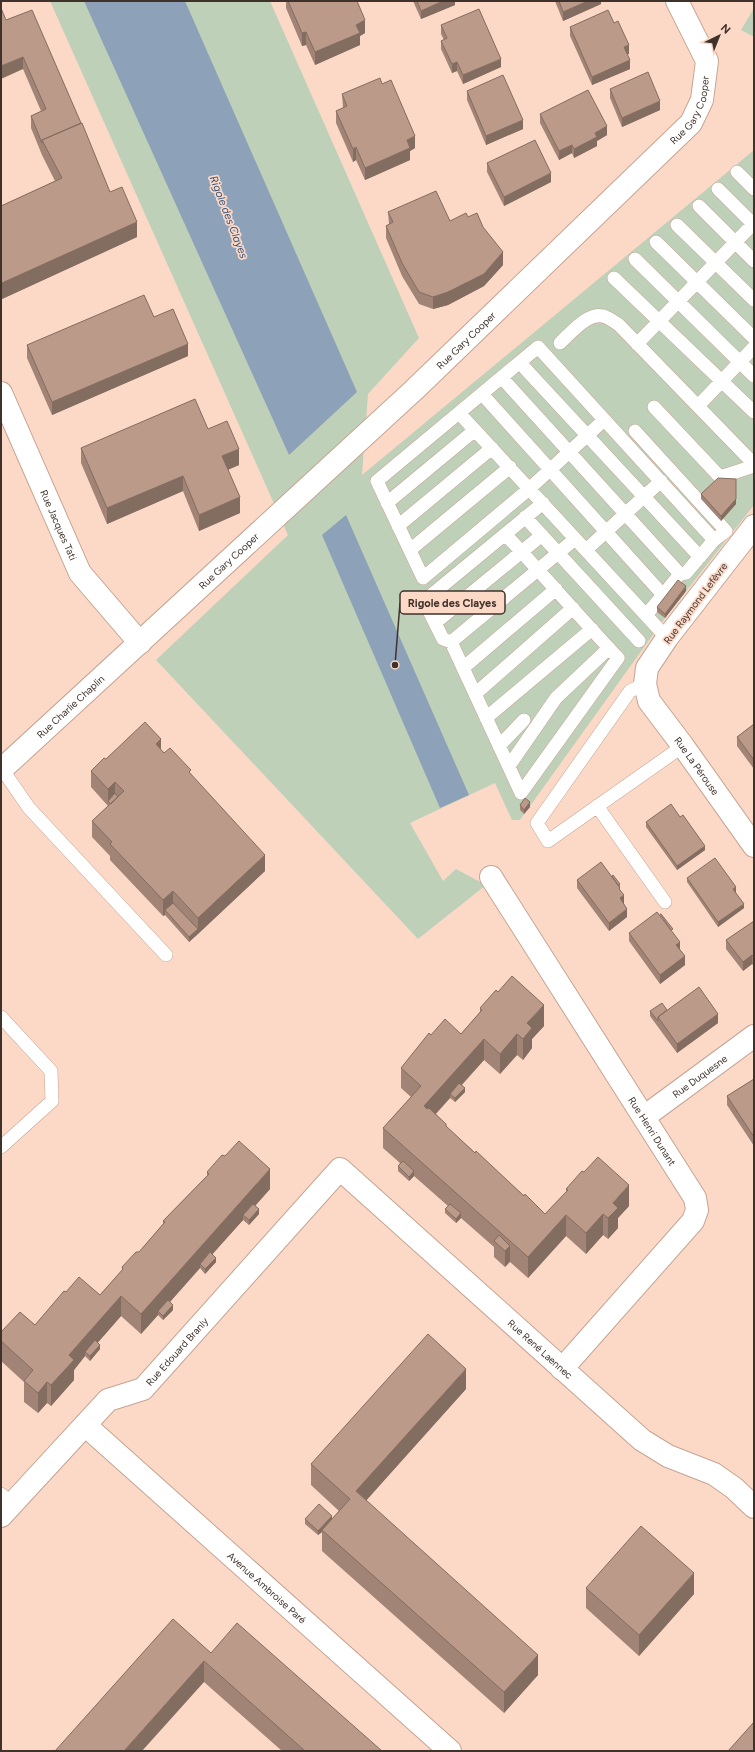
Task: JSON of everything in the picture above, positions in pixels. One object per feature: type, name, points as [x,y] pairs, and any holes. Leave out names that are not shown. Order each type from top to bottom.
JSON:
[{"type":"street","name":"Rue Gary Cooper","points":[[140,643],[414,390],[690,124],[702,100],[707,61],[676,1]]},
{"type":"street","name":"Rue Jacques Tati","points":[[1,393],[80,573],[140,643]]},
{"type":"street","name":"Rue Raymond Lefèvre","points":[[645,684],[648,668],[667,638],[754,526]]},
{"type":"street","name":"Rue Charlie Chaplin","points":[[2,770],[140,643]]},
{"type":"street","name":"Rue La Pérouse","points":[[645,684],[649,701],[754,846]]},
{"type":"street","name":"Rue Henri Dunant","points":[[491,877],[695,1198],[697,1210],[693,1221],[562,1368]]},
{"type":"street","name":"Rue Duquesne","points":[[644,1117],[754,1036]]},
{"type":"street","name":"Rue René Laennec","points":[[340,1170],[642,1440],[668,1456],[714,1474],[734,1488],[754,1506]]},
{"type":"street","name":"Rue Edouard Branly","points":[[5,1505],[108,1400],[142,1389],[340,1170]]},
{"type":"street","name":"Avenue Ambroise Paré","points":[[85,1425],[450,1751]]},
{"type":"lane","points":[[737,172],[754,189]]},
{"type":"lane","points":[[637,344],[754,224],[718,189]]},
{"type":"lane","points":[[699,206],[754,261]]},
{"type":"lane","points":[[677,224],[754,300]]},
{"type":"lane","points":[[656,242],[754,338]]},
{"type":"lane","points":[[635,259],[754,376]]},
{"type":"lane","points":[[614,278],[754,412]]},
{"type":"lane","points":[[560,343],[582,323],[594,316],[607,317],[619,325],[754,465],[720,477],[654,407]]},
{"type":"lane","points":[[698,406],[754,347]]},
{"type":"lane","points":[[604,420],[530,489],[423,578],[376,481],[538,348],[661,481],[714,540]]},
{"type":"lane","points":[[520,363],[700,558]]},
{"type":"lane","points":[[502,378],[680,574]]},
{"type":"lane","points":[[482,394],[663,595]]},
{"type":"lane","points":[[459,412],[667,638]]},
{"type":"lane","points":[[387,503],[476,430]]},
{"type":"lane","points":[[635,431],[726,531],[714,540],[686,573],[680,574],[646,615]]},
{"type":"lane","points":[[398,526],[492,448]]},
{"type":"lane","points":[[410,550],[510,467]]},
{"type":"lane","points":[[586,550],[661,481]]},
{"type":"lane","points":[[505,534],[618,658],[521,793],[451,642],[443,639],[424,601],[525,517],[543,503]]},
{"type":"lane","points":[[525,517],[639,641]]},
{"type":"lane","points":[[435,623],[542,535]]},
{"type":"lane","points":[[451,642],[575,539]]},
{"type":"lane","points":[[463,668],[556,589]]},
{"type":"lane","points":[[475,694],[573,608]]},
{"type":"lane","points":[[486,718],[592,629]]},
{"type":"lane","points":[[509,766],[556,698],[609,648]]},
{"type":"lane","points":[[645,684],[630,691],[537,823],[548,841],[683,746]]},
{"type":"lane","points":[[499,746],[524,720]]},
{"type":"lane","points":[[2,770],[29,808],[166,955]]},
{"type":"lane","points":[[597,806],[665,902]]},
{"type":"lane","points":[[1,1017],[51,1071],[52,1101],[1,1147]]},
{"type":"green space","points":[[50,1],[270,1],[419,338],[368,394],[362,475],[754,150],[754,505],[665,618],[520,820],[512,820],[495,783],[410,823],[443,881],[456,869],[486,885],[418,939],[156,660],[288,535]]},
{"type":"green space","points":[[754,8],[754,37],[741,30]]},
{"type":"water","name":"Rigole des Clayes","points":[[84,1],[185,1],[357,392],[289,455]]},
{"type":"water","points":[[346,515],[469,795],[440,808],[322,535]]},
{"type":"building","points":[[288,1],[357,1],[365,20],[356,25],[360,33],[315,52],[306,32],[302,33]]},
{"type":"building","points":[[417,1],[443,1],[421,11]]},
{"type":"building","points":[[559,1],[588,1],[563,12]]},
{"type":"building","points":[[1,8],[6,20],[32,10],[81,123],[42,140],[42,143],[31,116],[46,109],[23,57],[1,66]]},
{"type":"building","points":[[479,9],[501,59],[463,75],[457,62],[452,64],[441,41],[447,38],[441,25]]},
{"type":"building","points":[[608,10],[614,23],[618,21],[629,45],[624,47],[630,60],[592,77],[570,27]]},
{"type":"building","points":[[648,72],[660,101],[622,118],[610,89]]},
{"type":"building","points":[[503,75],[523,120],[486,136],[467,91]]},
{"type":"building","points":[[380,78],[382,84],[391,80],[415,136],[407,140],[410,148],[365,168],[356,147],[353,149],[336,111],[347,106],[342,94]]},
{"type":"building","points":[[588,90],[607,126],[595,133],[597,137],[574,149],[572,145],[559,151],[540,114]]},
{"type":"building","points":[[82,123],[110,192],[122,187],[137,222],[2,283],[1,206],[62,178],[42,140]]},
{"type":"building","points":[[535,140],[551,173],[504,197],[487,163]]},
{"type":"building","points":[[436,191],[450,221],[466,213],[468,217],[477,213],[483,227],[503,252],[484,274],[448,292],[433,297],[419,292],[402,263],[386,226],[393,222],[388,212]]},
{"type":"building","points":[[144,295],[154,317],[173,309],[188,344],[52,402],[27,345]]},
{"type":"building","points":[[195,399],[208,429],[227,421],[239,449],[222,456],[240,497],[199,515],[183,476],[107,508],[81,448]]},
{"type":"building","points":[[718,478],[736,479],[736,499],[721,516],[701,494]]},
{"type":"building","points":[[678,580],[686,586],[665,614],[657,607]]},
{"type":"building","points":[[145,722],[161,739],[156,744],[164,753],[170,748],[191,770],[189,772],[265,855],[198,918],[173,891],[163,900],[110,844],[112,842],[92,821],[124,791],[115,782],[108,789],[91,771]]},
{"type":"building","points":[[754,724],[754,760],[737,737]]},
{"type":"building","points":[[115,793],[118,797],[111,804],[108,801]]},
{"type":"building","points":[[525,798],[530,802],[524,810],[520,805]]},
{"type":"building","points":[[671,804],[680,817],[683,815],[705,846],[677,866],[646,822]]},
{"type":"building","points":[[715,858],[736,887],[733,889],[744,904],[718,922],[687,878]]},
{"type":"building","points":[[601,862],[624,895],[620,898],[627,909],[609,923],[577,880]]},
{"type":"building","points":[[613,875],[620,884],[618,885],[612,876]]},
{"type":"building","points":[[173,903],[198,929],[189,937],[165,910]]},
{"type":"building","points":[[657,912],[680,942],[676,945],[685,956],[660,975],[629,933]]},
{"type":"building","points":[[661,914],[673,929],[671,930]]},
{"type":"building","points":[[754,921],[754,957],[752,955],[743,962],[726,940]]},
{"type":"building","points":[[512,976],[544,1005],[527,1023],[532,1028],[523,1039],[517,1034],[500,1054],[484,1039],[424,1106],[427,1109],[429,1108],[475,1153],[476,1151],[524,1196],[525,1194],[545,1214],[568,1190],[566,1189],[582,1171],[584,1172],[598,1157],[629,1185],[613,1203],[618,1208],[608,1218],[603,1214],[586,1233],[566,1215],[528,1257],[383,1128],[421,1086],[401,1068],[429,1033],[431,1035],[445,1019],[461,1034],[482,1010],[480,1008],[496,990],[498,992]]},
{"type":"building","points":[[699,987],[718,1014],[677,1044],[658,1017]]},
{"type":"building","points":[[662,1003],[667,1010],[658,1017],[658,1021],[650,1011]]},
{"type":"building","points":[[754,1079],[754,1137],[727,1096]]},
{"type":"building","points":[[459,1083],[465,1088],[455,1098],[450,1094]]},
{"type":"building","points":[[239,1141],[270,1169],[141,1314],[121,1296],[69,1355],[74,1360],[51,1385],[47,1382],[38,1393],[24,1381],[33,1370],[1,1341],[1,1332],[20,1312],[35,1325],[64,1291],[66,1292],[79,1277],[100,1295],[123,1269],[122,1267],[136,1252],[139,1252],[165,1222],[163,1221],[209,1174],[207,1172],[222,1155],[225,1156]]},
{"type":"building","points":[[403,1161],[414,1171],[409,1177],[398,1166]]},
{"type":"building","points":[[253,1204],[259,1209],[249,1220],[243,1215]]},
{"type":"building","points":[[450,1204],[461,1213],[456,1219],[445,1209]]},
{"type":"building","points":[[499,1235],[510,1246],[505,1251],[494,1241]]},
{"type":"building","points":[[210,1252],[216,1258],[205,1269],[200,1264]]},
{"type":"building","points":[[168,1300],[173,1305],[163,1316],[158,1311]]},
{"type":"building","points":[[428,1334],[466,1369],[356,1491],[538,1655],[504,1692],[322,1530],[350,1499],[311,1464]]},
{"type":"building","points":[[95,1340],[100,1345],[90,1356],[85,1352]]},
{"type":"building","points":[[319,1504],[332,1516],[318,1531],[305,1519]]},
{"type":"building","points":[[641,1526],[694,1573],[639,1635],[586,1588]]},
{"type":"building","points":[[173,1619],[211,1653],[237,1623],[382,1751],[305,1751],[204,1661],[124,1751],[55,1751]]},
{"type":"building","points":[[754,1722],[754,1751],[728,1751]]},
{"type":"place","name":"Rigole des Clayes","points":[[395,665]]}]
